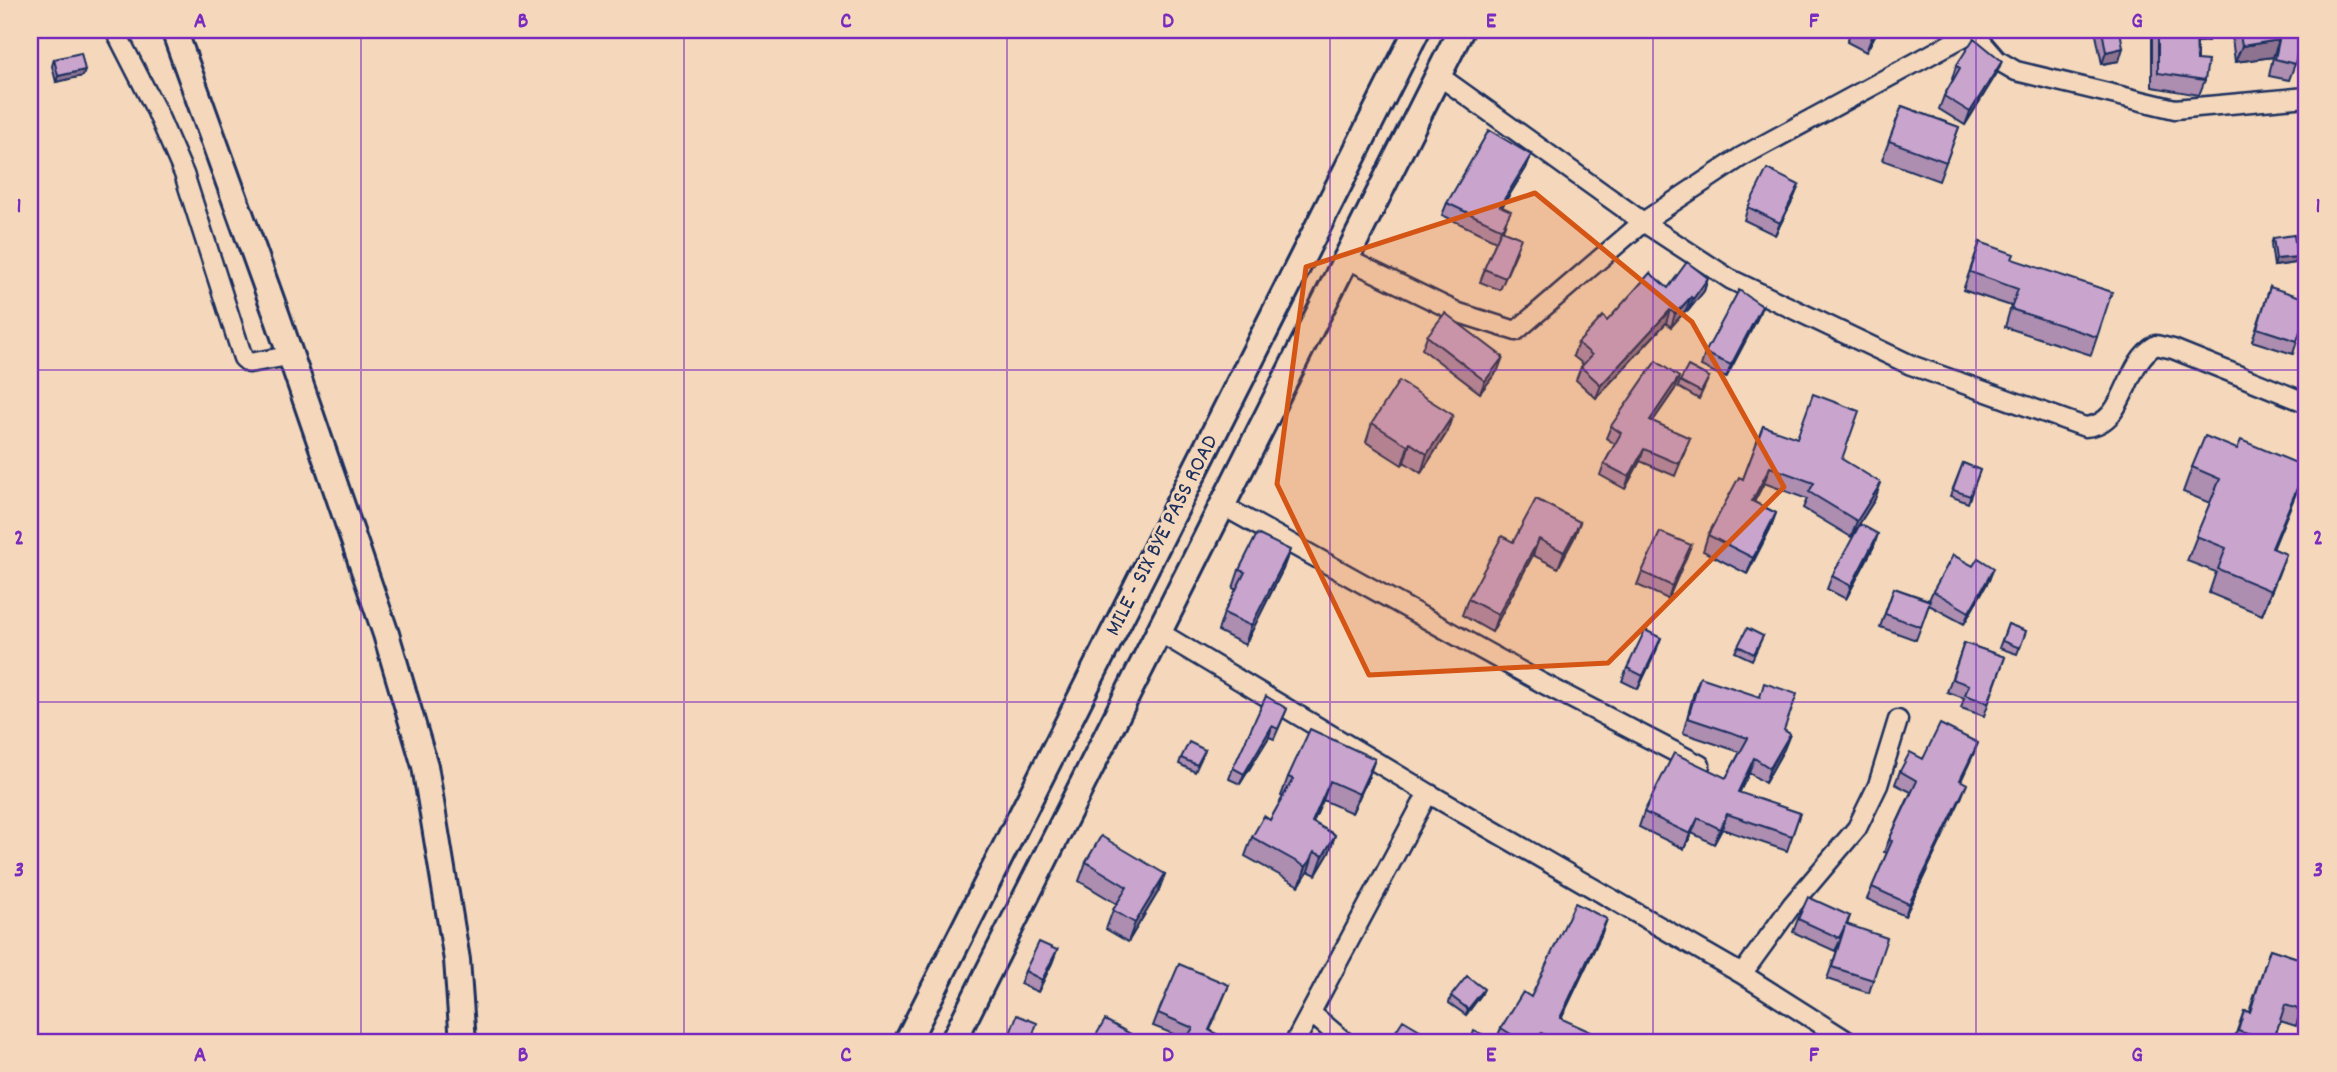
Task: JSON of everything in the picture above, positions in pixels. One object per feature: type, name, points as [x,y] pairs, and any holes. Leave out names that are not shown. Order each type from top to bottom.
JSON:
[{"type":"street","points":[[115,30],[156,110],[184,174],[243,358],[249,363],[289,356]]},
{"type":"street","points":[[174,30],[386,634],[425,766],[457,960],[463,1042]]},
{"type":"street","name":"MILE - SIX BYE PASS ROAD","points":[[907,1042],[1417,30]]},
{"type":"street","points":[[953,1042],[1461,30]]},
{"type":"street","points":[[1347,259],[1459,313],[1516,331],[1643,222],[1741,157],[1974,31],[1997,60],[2016,71],[2175,109],[2307,97]]},
{"type":"street","points":[[1438,75],[1643,222],[1730,279],[1910,365],[2085,426],[2099,426],[2108,420],[2135,365],[2147,350],[2156,345],[2174,349],[2307,403]]},
{"type":"street","points":[[1351,163],[1387,179]]},
{"type":"street","points":[[1223,506],[1542,683],[1700,765]]},
{"type":"street","points":[[1159,632],[1428,793],[1742,974],[1849,1042]]},
{"type":"street","points":[[1742,974],[1792,905],[1857,828],[1878,785],[1898,720]]},
{"type":"street","points":[[1295,1042],[1428,793]]},
{"type":"street","points":[[1311,1013],[1345,1042]]},
{"type":"highlighted area","points":[[1535,193],[1692,322],[1784,487],[1608,663],[1369,675],[1277,484],[1306,267]]},
{"type":"building","points":[[2102,30],[2120,30],[2123,48],[2106,52]]},
{"type":"building","points":[[2158,30],[2196,30],[2197,60],[2208,61],[2205,80],[2158,73]]},
{"type":"building","points":[[2239,30],[2302,30],[2295,64],[2275,59],[2279,40],[2242,46]]},
{"type":"building","points":[[1974,38],[2002,61],[1970,112],[1944,96],[1960,68],[1956,66]]},
{"type":"building","points":[[81,53],[85,70],[58,76],[54,59]]},
{"type":"building","points":[[1902,106],[1959,127],[1946,162],[1889,141]]},
{"type":"building","points":[[1489,130],[1531,155],[1500,206],[1511,211],[1502,229],[1447,203]]},
{"type":"building","points":[[1767,169],[1799,185],[1780,223],[1748,207]]},
{"type":"building","points":[[1501,230],[1521,238],[1505,278],[1484,269]]},
{"type":"building","points":[[2294,235],[2297,257],[2276,259],[2273,238]]},
{"type":"building","points":[[1980,242],[2014,254],[2012,259],[2112,292],[2097,337],[2011,309],[2018,289],[1970,272]]},
{"type":"building","points":[[1687,262],[1708,278],[1693,299],[1691,297],[1675,314],[1670,310],[1601,385],[1581,367],[1592,355],[1578,343],[1603,316],[1607,321],[1650,273],[1668,288]]},
{"type":"building","points":[[2270,287],[2307,299],[2307,309],[2297,341],[2257,328]]},
{"type":"building","points":[[1739,290],[1762,306],[1731,365],[1705,353]]},
{"type":"building","points":[[1445,313],[1503,357],[1485,381],[1427,336]]},
{"type":"building","points":[[1656,361],[1679,377],[1650,420],[1690,438],[1679,464],[1644,449],[1629,477],[1604,464],[1621,433],[1611,426]]},
{"type":"building","points":[[1688,366],[1709,377],[1701,392],[1680,381]]},
{"type":"building","points":[[1399,381],[1453,415],[1427,454],[1410,443],[1408,446],[1372,423]]},
{"type":"building","points":[[1813,394],[1859,411],[1842,459],[1881,483],[1857,521],[1809,492],[1814,483],[1770,467],[1752,501],[1776,513],[1753,558],[1708,535],[1739,477],[1743,479],[1763,426],[1797,438]]},
{"type":"building","points":[[2205,436],[2237,449],[2241,440],[2306,467],[2272,548],[2286,554],[2271,591],[2218,569],[2226,548],[2196,536],[2220,479],[2192,467]]},
{"type":"building","points":[[1963,463],[1980,470],[1970,496],[1953,490]]},
{"type":"building","points":[[1536,499],[1580,522],[1564,552],[1539,539],[1498,615],[1468,599],[1502,536],[1513,542]]},
{"type":"building","points":[[1860,524],[1878,534],[1851,586],[1832,576]]},
{"type":"building","points":[[1660,532],[1691,545],[1672,586],[1642,572]]},
{"type":"building","points":[[1257,534],[1290,550],[1251,626],[1224,613],[1245,572],[1239,570]]},
{"type":"building","points":[[1953,555],[1973,566],[1978,558],[1994,568],[1969,612],[1933,591]]},
{"type":"building","points":[[1894,588],[1930,601],[1921,627],[1885,614]]},
{"type":"building","points":[[2008,624],[2026,631],[2020,648],[2002,641]]},
{"type":"building","points":[[1747,628],[1763,636],[1754,654],[1738,646]]},
{"type":"building","points":[[1645,630],[1661,638],[1643,676],[1627,668]]},
{"type":"building","points":[[1964,643],[2005,657],[1988,703],[1965,695],[1969,685],[1952,679]]},
{"type":"building","points":[[1700,677],[1760,697],[1764,683],[1797,694],[1784,730],[1790,734],[1770,768],[1754,758],[1738,792],[1800,813],[1792,836],[1727,814],[1720,829],[1698,818],[1690,834],[1644,812],[1674,753],[1726,778],[1748,738],[1688,718]]},
{"type":"building","points":[[1266,696],[1287,709],[1278,729],[1272,726],[1244,774],[1233,768]]},
{"type":"building","points":[[1940,724],[1978,743],[1960,780],[1967,784],[1909,904],[1872,887],[1892,841],[1889,840],[1917,781],[1900,771],[1910,752],[1923,759]]},
{"type":"building","points":[[1310,729],[1375,759],[1359,794],[1330,781],[1312,822],[1335,835],[1323,856],[1314,852],[1306,867],[1252,837],[1264,816],[1270,820],[1293,779],[1288,777]]},
{"type":"building","points":[[1189,742],[1205,750],[1197,765],[1181,758]]},
{"type":"building","points":[[1101,836],[1165,874],[1135,923],[1113,910],[1127,887],[1086,862]]},
{"type":"building","points":[[1808,897],[1850,916],[1846,924],[1887,938],[1873,980],[1832,967],[1845,926],[1839,938],[1798,919]]},
{"type":"building","points":[[1575,903],[1607,919],[1560,1018],[1604,1038],[1602,1042],[1562,1042],[1541,1033],[1535,1042],[1524,1042],[1501,1028],[1523,992],[1531,997]]},
{"type":"building","points":[[1039,942],[1057,950],[1042,980],[1025,971]]},
{"type":"building","points":[[2270,949],[2307,961],[2307,998],[2301,1010],[2285,1005],[2273,1042],[2238,1031],[2244,1011],[2250,1012]]},
{"type":"building","points":[[1179,964],[1229,985],[1209,1030],[1229,1042],[1192,1042],[1186,1039],[1193,1028],[1158,1013]]},
{"type":"building","points":[[1467,976],[1484,989],[1468,1009],[1451,996]]},
{"type":"building","points":[[1017,1015],[1037,1023],[1030,1042],[1007,1042]]},
{"type":"building","points":[[1105,1020],[1131,1034],[1126,1042],[1092,1042]]},
{"type":"building","points":[[1403,1020],[1440,1042],[1390,1040]]},
{"type":"building","points":[[1474,1031],[1490,1037],[1488,1042],[1470,1042]]}]
